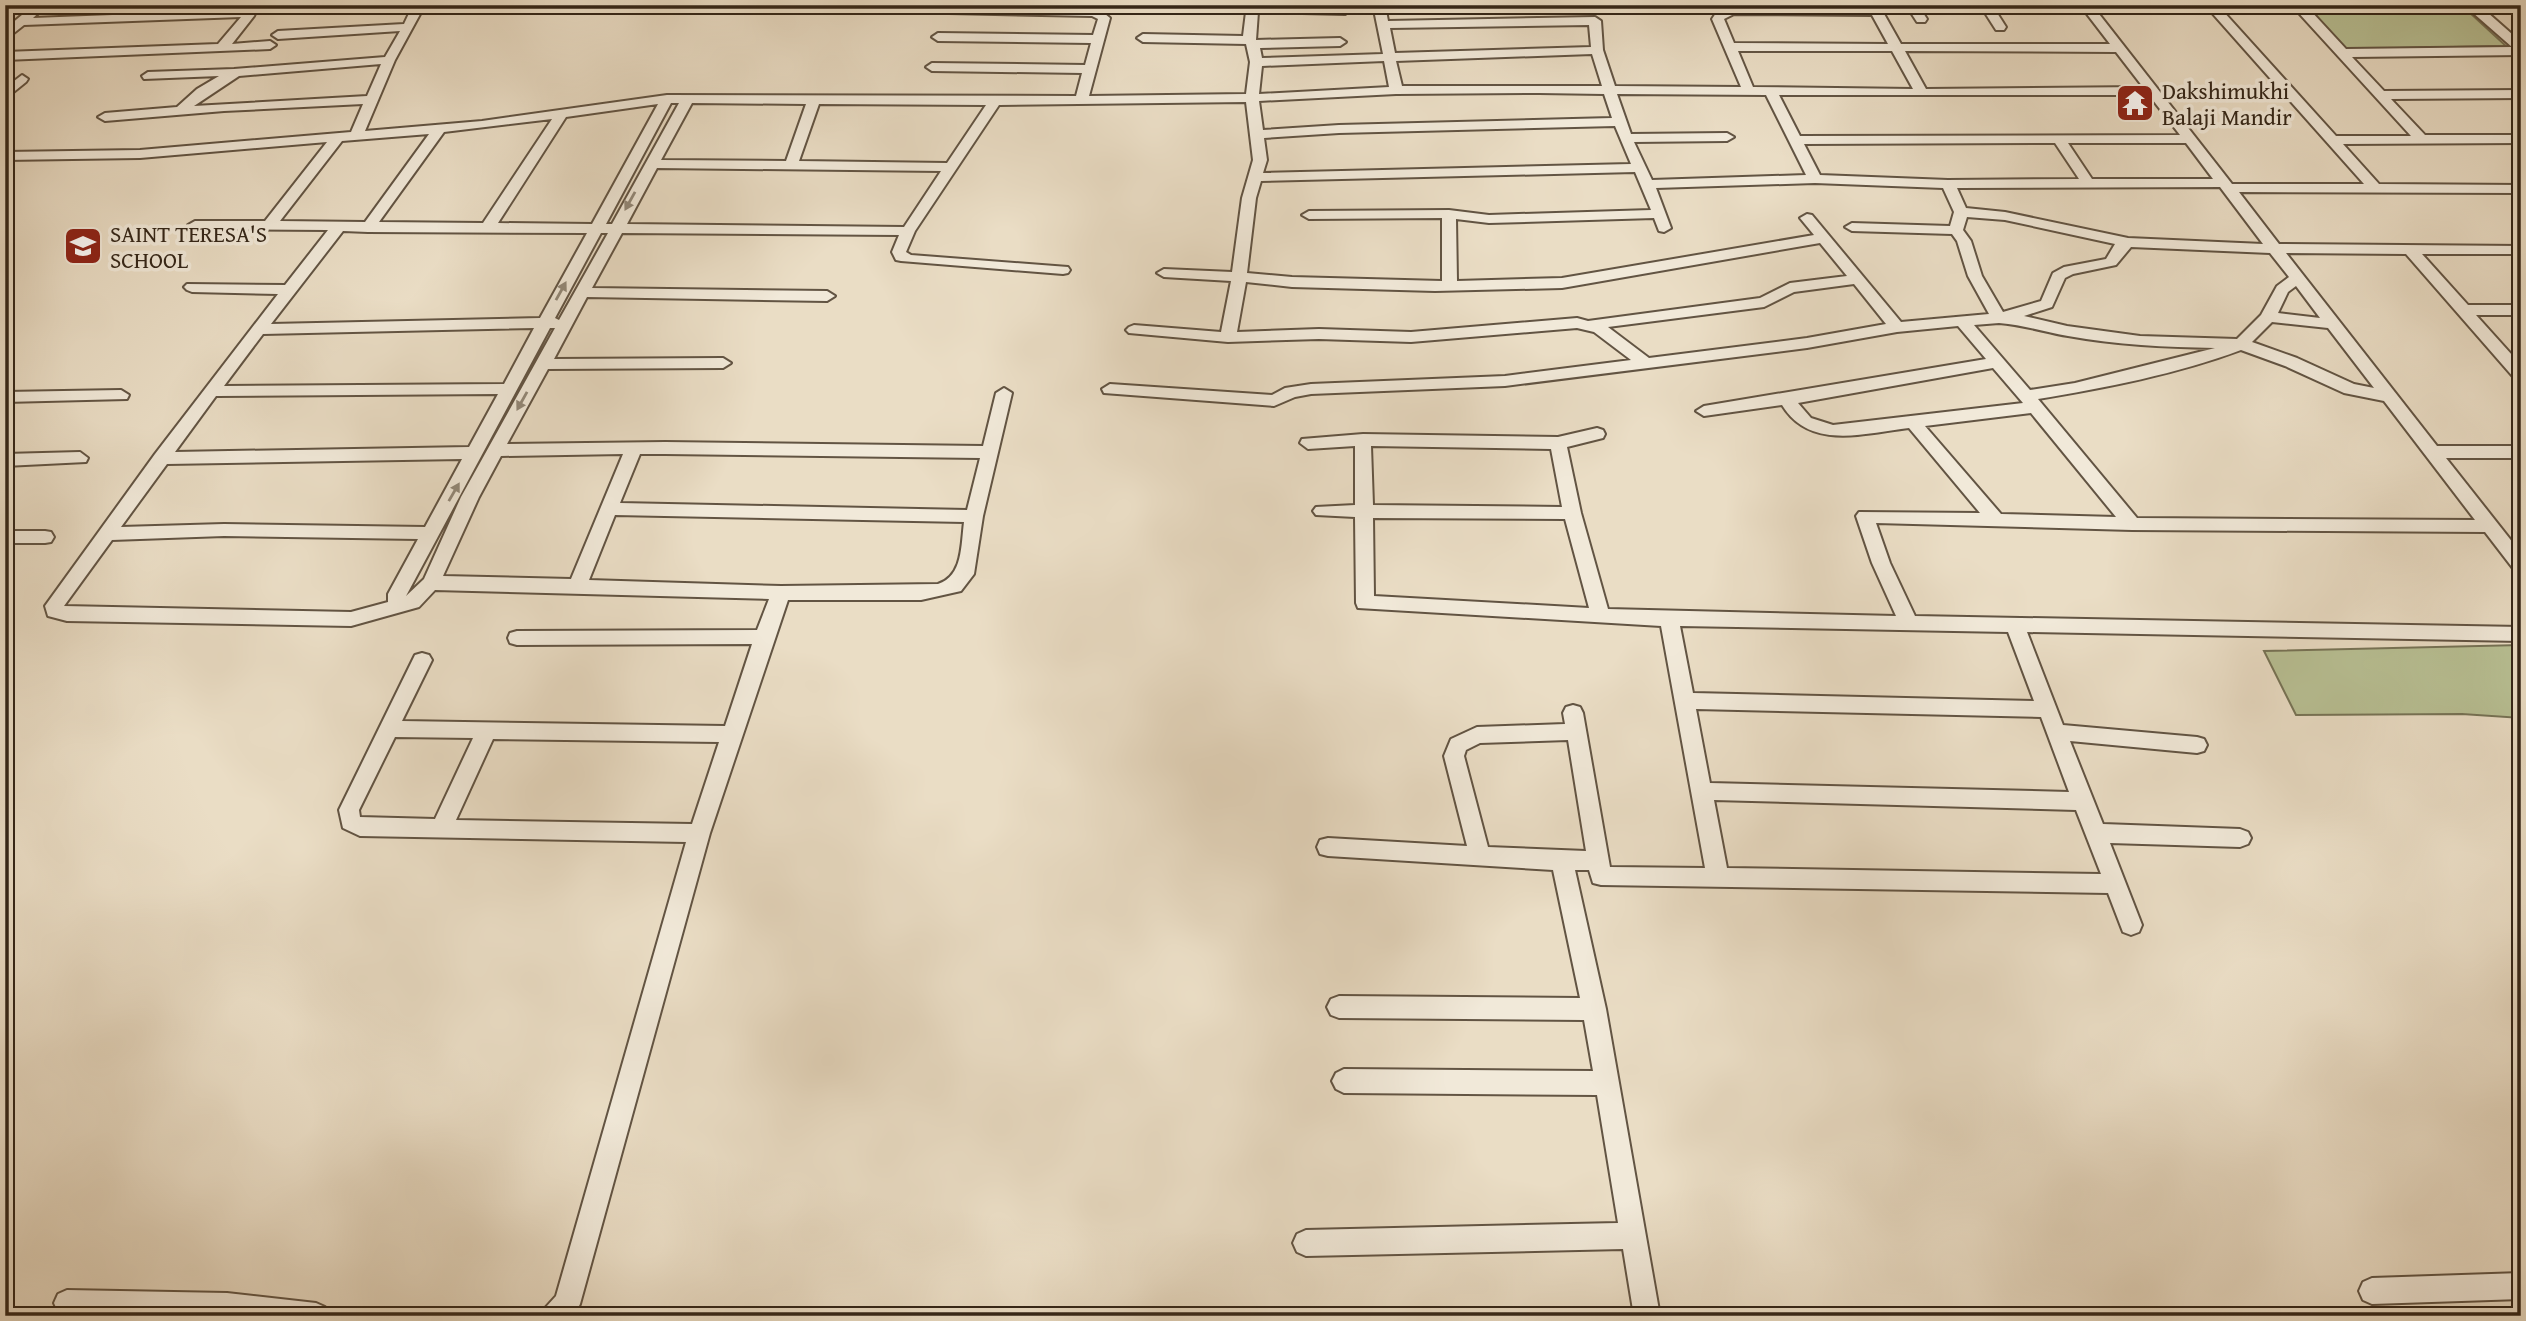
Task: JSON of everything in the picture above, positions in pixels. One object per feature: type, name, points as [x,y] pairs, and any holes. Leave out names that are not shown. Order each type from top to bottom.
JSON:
[{"type":"street","points":[[5,36],[41,5]]},
{"type":"street","points":[[356,136],[370,100],[418,5]]},
{"type":"street","points":[[1380,5],[1396,90]]},
{"type":"street","points":[[1912,5],[1921,19]]},
{"type":"street","points":[[1986,5],[2000,27]]},
{"type":"street","points":[[2085,5],[2278,249],[2387,396],[2521,566]]},
{"type":"street","points":[[2212,6],[2473,6],[2521,50]]},
{"type":"street","points":[[2212,6],[2375,188]]},
{"type":"street","points":[[1155,7],[1345,10]]},
{"type":"street","points":[[1228,337],[1249,198],[1260,160],[1252,98],[1256,62],[1251,42],[1253,7]]},
{"type":"street","points":[[1749,92],[1718,19],[1722,13],[1734,10],[1797,7],[1875,8],[1922,93]]},
{"type":"street","points":[[2300,7],[2421,139]]},
{"type":"street","points":[[21,22],[251,9]]},
{"type":"street","points":[[222,48],[251,9]]},
{"type":"street","points":[[953,10],[1095,12],[1104,18],[1081,100]]},
{"type":"street","points":[[1309,215],[1449,215],[1489,219],[1663,221],[1649,184],[1625,138],[1597,50],[1595,15],[1383,26]]},
{"type":"street","points":[[5,56],[222,48],[274,40],[409,27]]},
{"type":"street","points":[[938,37],[1098,39]]},
{"type":"street","points":[[1143,38],[1340,42]]},
{"type":"street","points":[[1730,47],[2120,48]]},
{"type":"street","points":[[1256,62],[1597,50]]},
{"type":"street","points":[[2342,53],[2521,50]]},
{"type":"street","points":[[148,76],[389,60]]},
{"type":"street","points":[[932,67],[1090,69]]},
{"type":"street","points":[[181,110],[202,92],[236,72]]},
{"type":"street","points":[[5,95],[22,79]]},
{"type":"street","points":[[5,156],[140,154],[356,136],[561,115],[667,99],[995,102],[1252,98],[1396,90],[1609,89],[1771,93],[2154,91]]},
{"type":"street","points":[[1771,93],[1815,179]]},
{"type":"street","points":[[2381,95],[2521,94]]},
{"type":"street","points":[[403,603],[397,594],[667,99]]},
{"type":"street","points":[[338,227],[211,391],[56,600],[55,611],[67,614],[351,619],[403,603],[431,583],[470,497],[688,99]]},
{"type":"street","points":[[105,117],[181,110],[370,100]]},
{"type":"street","points":[[791,165],[814,100]]},
{"type":"street","points":[[995,102],[908,231],[899,251],[901,257],[1063,270]]},
{"type":"street","points":[[488,227],[561,115]]},
{"type":"street","points":[[1257,134],[1339,129],[1620,122]]},
{"type":"street","points":[[368,228],[440,128]]},
{"type":"street","points":[[269,226],[338,137]]},
{"type":"street","points":[[1625,138],[1727,137]]},
{"type":"street","points":[[1797,140],[2192,139]]},
{"type":"street","points":[[2331,140],[2521,139]]},
{"type":"street","points":[[2059,140],[2088,183]]},
{"type":"street","points":[[651,164],[951,167]]},
{"type":"street","points":[[1255,177],[1640,168]]},
{"type":"street","points":[[1649,184],[1815,179],[1948,184],[2088,183],[2521,189]]},
{"type":"street","points":[[1948,184],[1961,212],[1956,230]]},
{"type":"street","points":[[1961,212],[2005,216],[2128,243],[2278,249],[2521,250]]},
{"type":"street","points":[[1449,215],[1450,286]]},
{"type":"street","points":[[1807,218],[1897,327]]},
{"type":"street","points":[[195,225],[908,231]]},
{"type":"street","points":[[1852,227],[1956,230],[1965,241],[1975,276],[1999,318]]},
{"type":"street","points":[[1164,273],[1239,276],[1292,282],[1450,286],[1562,283],[1824,238]]},
{"type":"street","points":[[1999,318],[2047,304],[2052,298],[2057,276],[2069,270],[2111,262],[2120,246],[2128,243]]},
{"type":"street","points":[[2411,250],[2520,374]]},
{"type":"street","points":[[1788,399],[1809,426],[1833,432],[1914,423],[2031,401],[2209,356],[2241,344],[2268,317],[2282,289],[2298,277]]},
{"type":"street","points":[[1134,330],[1228,337],[1319,334],[1411,337],[1562,324],[1590,325],[1764,302],[1790,288],[1859,279]]},
{"type":"street","points":[[192,287],[288,290]]},
{"type":"street","points":[[580,292],[827,296]]},
{"type":"street","points":[[2463,310],[2521,310]]},
{"type":"street","points":[[2268,317],[2335,324]]},
{"type":"street","points":[[1110,389],[1273,401],[1291,391],[1505,381],[1807,342],[1897,327],[1999,318],[2031,321],[2066,331],[2140,341],[2241,344],[2291,362],[2350,390],[2387,396]]},
{"type":"street","points":[[1962,321],[2132,524]]},
{"type":"street","points":[[261,329],[564,323]]},
{"type":"street","points":[[1590,325],[1604,332],[1647,364]]},
{"type":"street","points":[[1704,411],[1997,362]]},
{"type":"street","points":[[542,364],[723,363]]},
{"type":"street","points":[[211,391],[508,389]]},
{"type":"street","points":[[431,583],[782,593],[938,592],[954,586],[965,574],[974,516],[1004,393]]},
{"type":"street","points":[[5,397],[121,396]]},
{"type":"street","points":[[1914,423],[1997,522]]},
{"type":"street","points":[[1308,443],[1363,440],[1558,443],[1597,434]]},
{"type":"street","points":[[1363,440],[1365,603],[1669,620],[2521,634]]},
{"type":"street","points":[[1558,443],[1572,513],[1601,616]]},
{"type":"street","points":[[496,450],[837,449],[989,452]]},
{"type":"street","points":[[577,587],[633,450]]},
{"type":"street","points":[[2433,452],[2521,452]]},
{"type":"street","points":[[162,458],[474,453]]},
{"type":"street","points":[[5,460],[80,458]]},
{"type":"street","points":[[609,509],[974,516]]},
{"type":"street","points":[[1322,511],[1572,513]]},
{"type":"street","points":[[1909,623],[1881,563],[1865,516],[1997,522],[2490,526]]},
{"type":"street","points":[[107,534],[224,530],[430,533]]},
{"type":"street","points":[[5,537],[45,537]]},
{"type":"street","points":[[555,1316],[567,1304],[699,833],[764,637],[782,593]]},
{"type":"street","points":[[1669,620],[1718,878]]},
{"type":"street","points":[[2015,625],[2131,925]]},
{"type":"street","points":[[517,638],[764,637]]},
{"type":"street","points":[[422,660],[349,810],[350,822],[360,827],[699,833]]},
{"type":"street","points":[[1684,701],[2047,709]]},
{"type":"street","points":[[1480,856],[1454,756],[1458,745],[1477,735],[1575,723],[1601,876],[2114,884]]},
{"type":"street","points":[[390,729],[732,734]]},
{"type":"street","points":[[442,828],[486,732]]},
{"type":"street","points":[[2056,732],[2197,745]]},
{"type":"street","points":[[1702,791],[2082,801]]},
{"type":"street","points":[[2095,833],[2240,838]]},
{"type":"street","points":[[1328,847],[1562,861],[1598,860]]},
{"type":"street","points":[[1562,861],[1594,1009],[1647,1316]]},
{"type":"street","points":[[1339,1007],[1594,1009]]},
{"type":"street","points":[[1344,1081],[1607,1083]]},
{"type":"street","points":[[1306,1243],[1632,1236]]},
{"type":"street","points":[[2372,1291],[2521,1286]]},
{"type":"street","points":[[67,1303],[316,1316]]},
{"type":"green space","points":[[2311,10],[2469,12],[2506,46],[2345,49]]},
{"type":"green space","points":[[2521,645],[2521,718],[2462,714],[2296,715],[2264,651]]},
{"type":"place","name":"Dakshimukhi Balaji Mandir","points":[[2135,103]]},
{"type":"place","name":"SAINT TERESA'S SCHOOL","points":[[83,246]]}]
